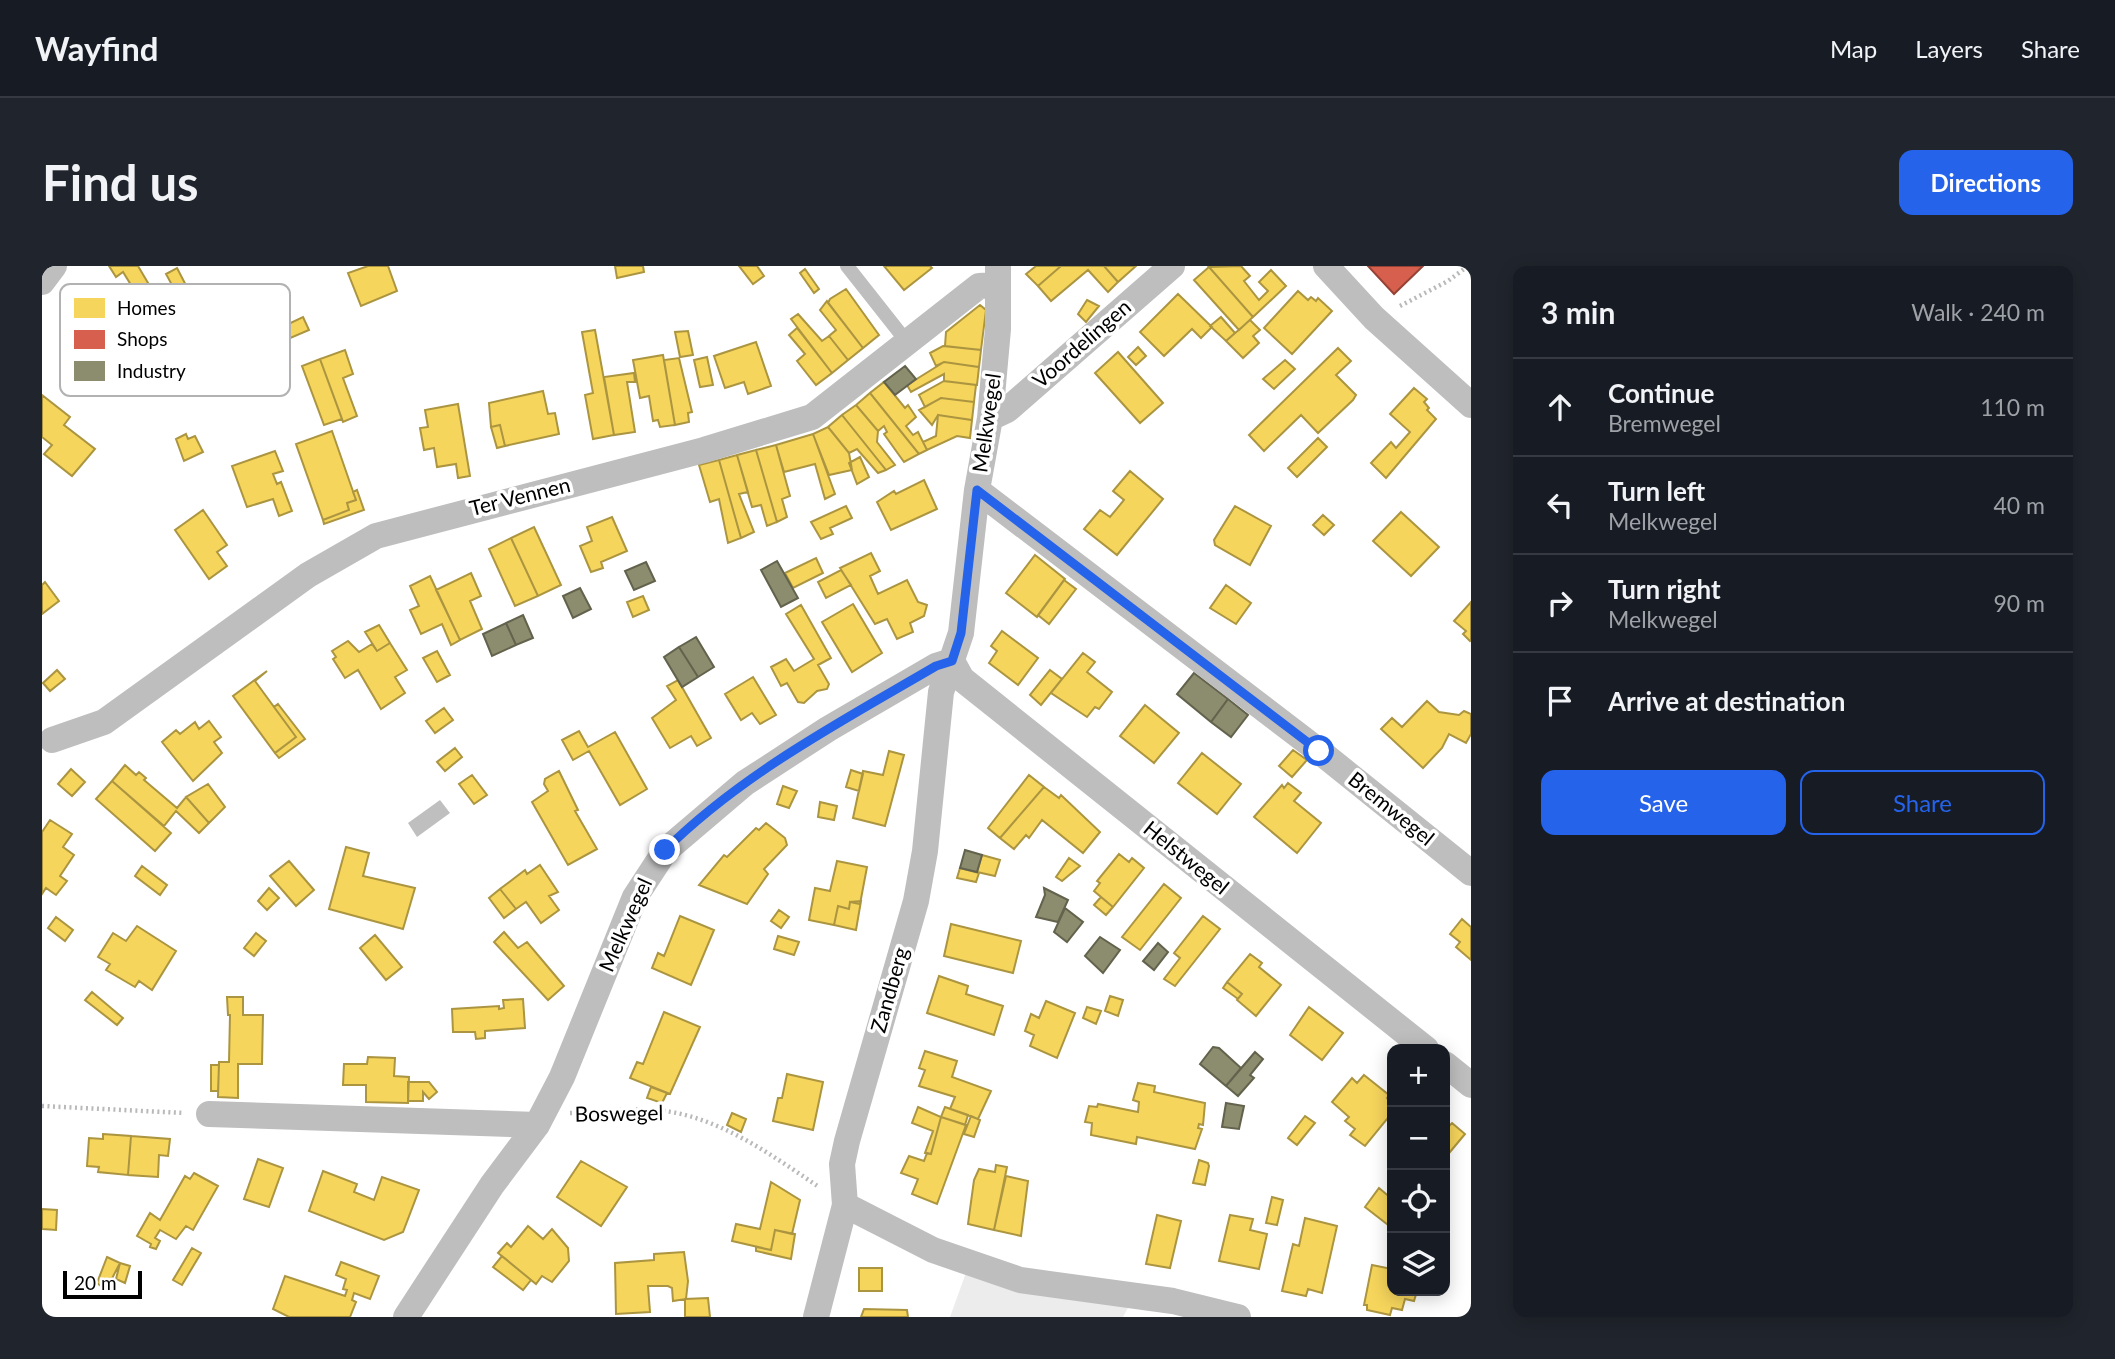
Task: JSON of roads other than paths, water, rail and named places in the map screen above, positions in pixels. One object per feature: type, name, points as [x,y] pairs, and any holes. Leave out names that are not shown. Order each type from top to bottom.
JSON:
[{"type":"street","points":[[42,282],[54,266]]},
{"type":"street","name":"Voordelingen","points":[[990,418],[1007,410],[1172,266]]},
{"type":"street","points":[[1326,266],[1374,318],[1471,404]]},
{"type":"street","name":"Ter Vennen","points":[[52,740],[104,722],[308,575],[376,536],[710,448],[812,417],[979,286],[998,276]]},
{"type":"street","name":"Melkwegel","points":[[406,1317],[492,1185],[537,1125],[562,1077],[635,897],[665,850],[734,791],[766,769],[936,666],[952,661],[961,633],[977,490],[990,418],[998,329],[998,276]]},
{"type":"street","name":"Bremwegel","points":[[977,490],[1319,751],[1471,873]]},
{"type":"street","name":"Helstwegel","points":[[952,661],[962,678],[1420,1044]]},
{"type":"street","name":"Zandberg","points":[[816,1317],[845,1205],[842,1164],[916,901],[925,850],[941,692],[952,661]]},
{"type":"street","points":[[1450,1068],[1471,1085]]},
{"type":"street","points":[[209,1114],[537,1125]]},
{"type":"street","points":[[845,1205],[933,1250],[1020,1280],[1172,1301],[1238,1317]]},
{"type":"lane","points":[[847,266],[908,342]]}]
